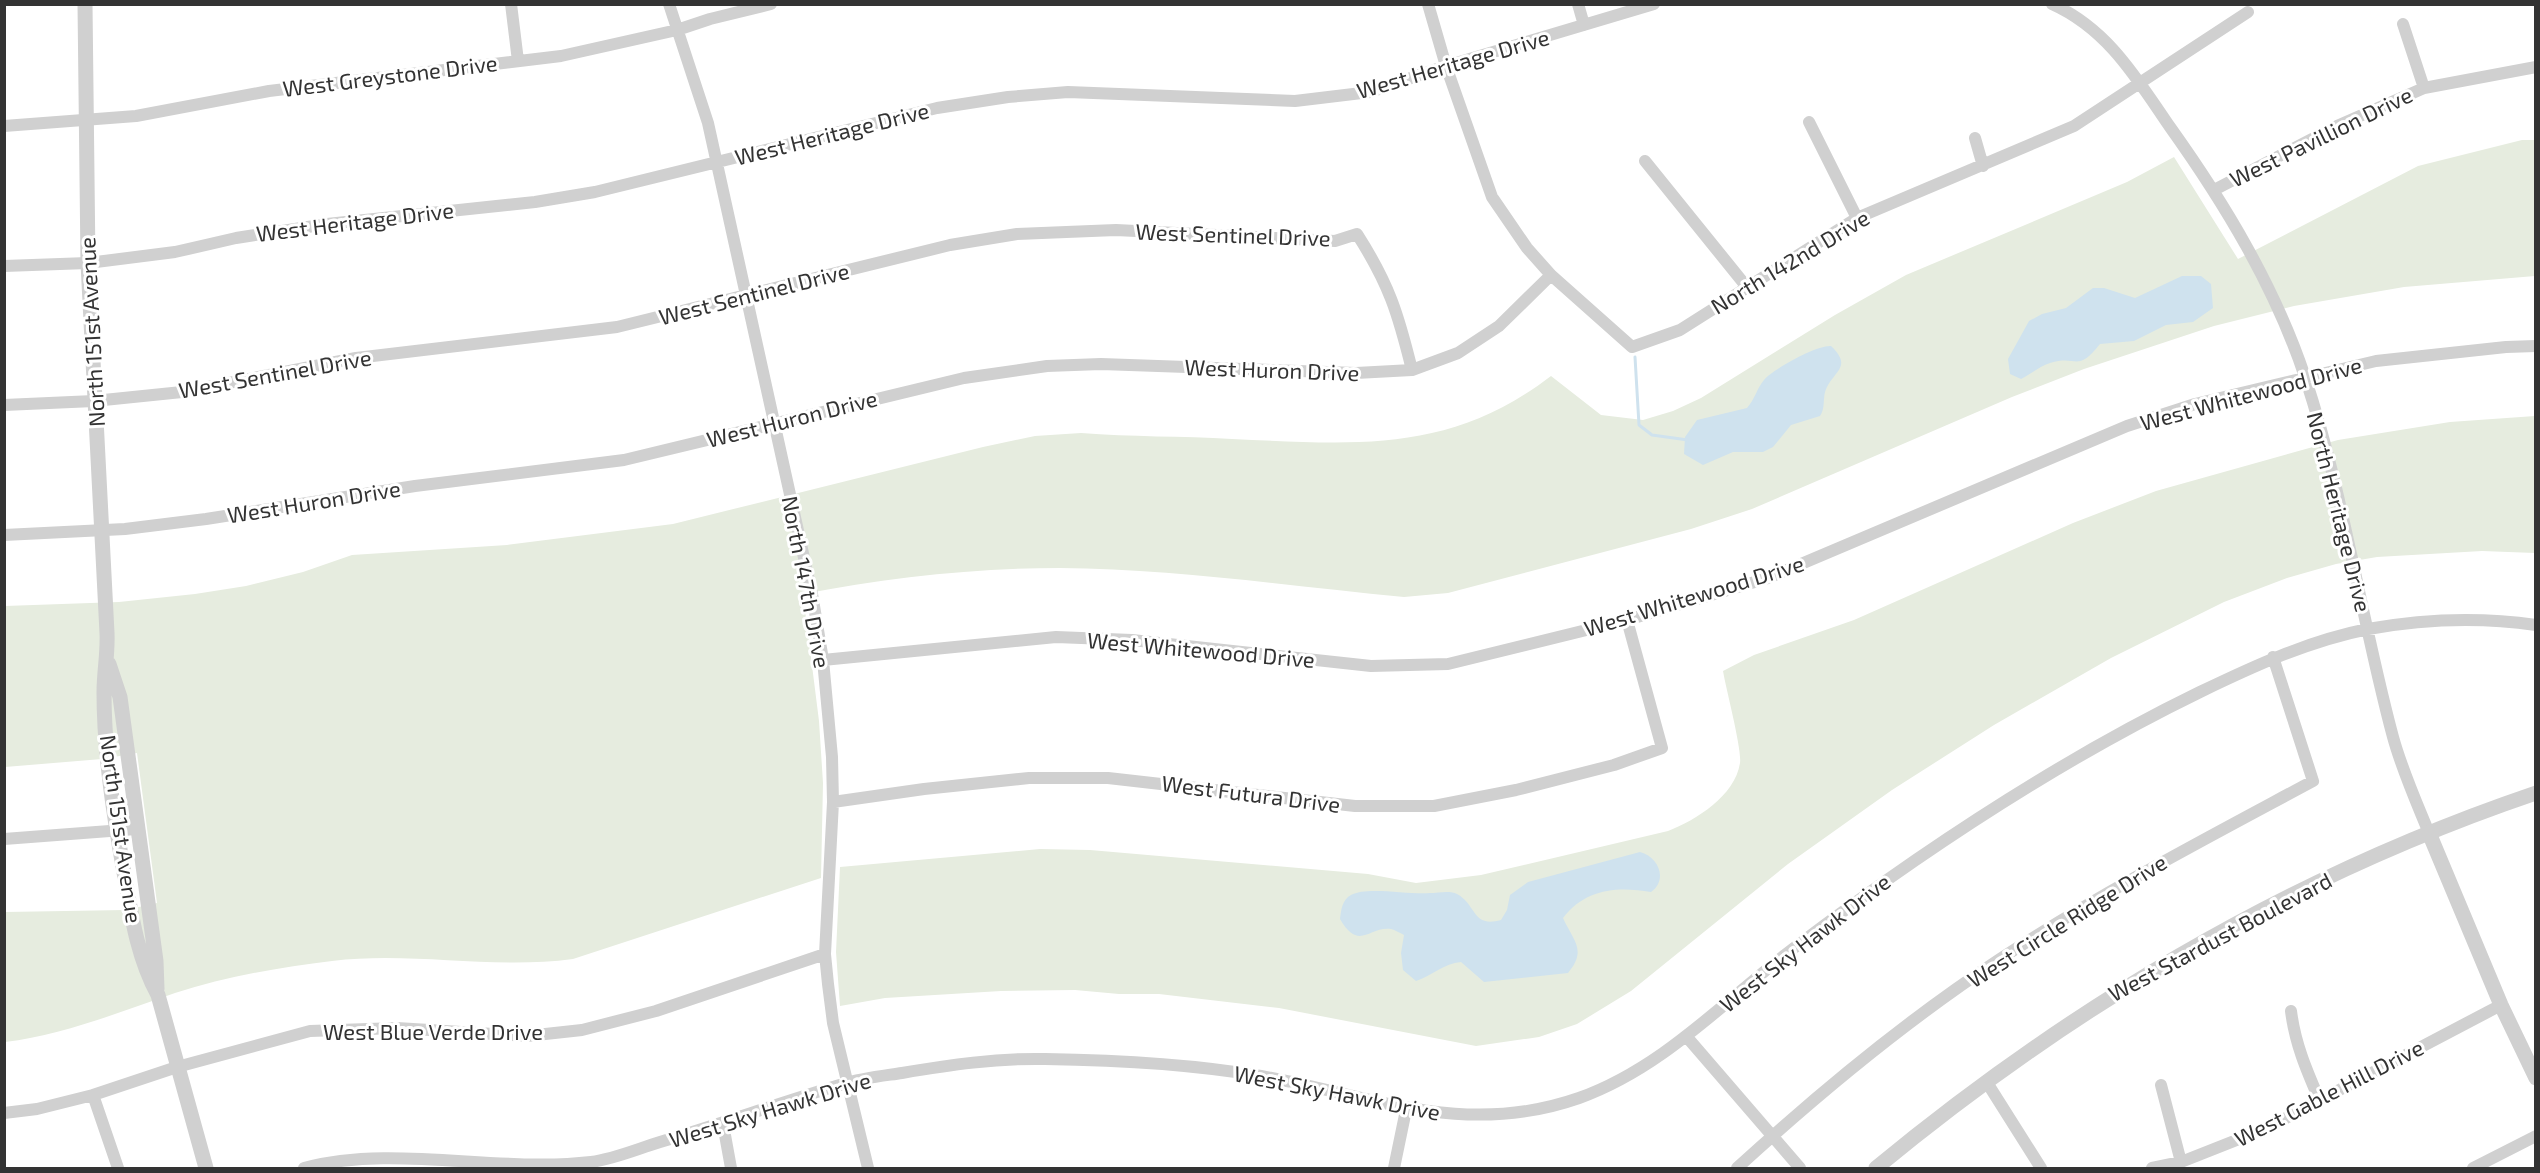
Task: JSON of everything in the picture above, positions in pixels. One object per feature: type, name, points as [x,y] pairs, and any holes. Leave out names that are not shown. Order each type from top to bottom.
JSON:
[{"type":"street","name":"North 151st Avenue","points":[[85,4],[88,263],[108,659],[104,690],[117,832],[137,943],[144,969],[158,995]]},
{"type":"street","points":[[511,4],[518,61]]},
{"type":"street","name":"North 147th Drive","points":[[669,4],[708,123],[812,594],[823,660],[834,802],[825,954],[833,1023],[868,1168]]},
{"type":"street","name":"West Greystone Drive","points":[[4,126],[87,122],[136,116],[269,91],[561,56],[677,30],[710,19],[771,4]]},
{"type":"street","points":[[1428,4],[1446,66],[1492,197],[1527,248],[1551,275]]},
{"type":"street","points":[[1578,4],[1584,25]]},
{"type":"street","name":"West Heritage Drive","points":[[4,266],[88,263],[175,252],[236,237],[327,224],[535,202],[595,192],[938,108],[1008,97],[1068,92],[1295,101],[1371,92],[1446,66],[1654,4]]},
{"type":"street","points":[[2052,4],[2098,34],[2139,82]]},
{"type":"street","name":"North 142nd Drive","points":[[1551,275],[1632,347],[1680,330],[1746,286],[1857,218],[2074,126],[2248,12]]},
{"type":"street","points":[[2403,24],[2424,88]]},
{"type":"street","name":"West Pavillion Drive","points":[[2214,190],[2337,126],[2424,88],[2535,67]]},
{"type":"street","name":"North Heritage Drive","points":[[2139,82],[2214,190],[2257,266],[2305,376],[2324,443],[2393,738],[2429,833]]},
{"type":"street","points":[[1809,122],[1857,218]]},
{"type":"street","points":[[1975,138],[1983,166]]},
{"type":"street","points":[[1645,161],[1746,286]]},
{"type":"street","name":"West Sentinel Drive","points":[[4,405],[94,401],[182,392],[356,358],[617,327],[950,245],[1017,234],[1116,230],[1335,241],[1357,234],[1382,274],[1399,313],[1412,370]]},
{"type":"street","name":"West Huron Drive","points":[[4,535],[103,530],[206,519],[415,486],[624,460],[964,378],[1047,366],[1101,364],[1356,373],[1412,370],[1458,353],[1499,326],[1551,275]]},
{"type":"street","name":"West Whitewood Drive","points":[[823,660],[1056,637],[1132,640],[1360,665],[1411,667],[1448,664],[1628,620],[1768,578],[2127,426],[2195,404],[2305,376],[2376,361],[2535,346]]},
{"type":"street","name":"West Futura Drive","points":[[834,802],[924,789],[1029,778],[1108,778],[1355,806],[1434,806],[1516,790],[1614,765],[1662,748],[1628,620]]},
{"type":"street","name":"West Sky Hawk Drive","points":[[304,1168],[363,1161],[408,1160],[521,1167],[596,1165],[849,1082],[958,1064],[1041,1059],[1124,1062],[1255,1075],[1343,1093],[1406,1110],[1486,1116],[1529,1111],[1573,1100],[1617,1083],[1686,1036],[1856,901],[2010,797],[2162,711],[2273,657],[2368,629],[2444,620],[2511,621],[2535,625]]},
{"type":"street","name":"West Circle Ridge Drive","points":[[1737,1168],[1907,1026],[1999,960],[2140,873],[2313,781],[2273,657]]},
{"type":"street","name":"North 151st Avenue","points":[[108,659],[120,697],[136,829],[156,961],[158,995],[206,1168]]},
{"type":"street","name":"West Stardust Boulevard","points":[[1876,1168],[1986,1081],[2105,999],[2259,911],[2429,833],[2535,793]]},
{"type":"street","points":[[4,839],[136,829]]},
{"type":"street","points":[[2429,833],[2501,1005],[2535,1078]]},
{"type":"street","name":"West Blue Verde Drive","points":[[4,1113],[37,1109],[93,1095],[177,1067],[310,1031],[397,1028],[526,1036],[582,1030],[656,1011],[825,954]]},
{"type":"street","name":"West Gable Hill Drive","points":[[2152,1168],[2181,1162],[2267,1128],[2501,1005]]},
{"type":"street","points":[[2291,1011],[2294,1035],[2302,1061],[2319,1099]]},
{"type":"street","points":[[1686,1036],[1800,1168]]},
{"type":"street","points":[[1986,1081],[2041,1168]]},
{"type":"street","points":[[2161,1085],[2181,1162]]},
{"type":"street","points":[[93,1095],[118,1168]]},
{"type":"street","points":[[1394,1168],[1406,1110]]},
{"type":"street","points":[[723,1124],[731,1168]]},
{"type":"street","points":[[2473,1168],[2535,1136]]},
{"type":"shaded area","points":[[2522,140],[2535,140],[2535,276],[2404,287],[2294,306],[2214,326],[2084,369],[2012,397],[1752,509],[1691,529],[1448,593],[1404,597],[1146,571],[1060,568],[931,575],[803,594],[819,721],[823,783],[821,878],[573,959],[512,963],[362,958],[293,966],[213,982],[70,1028],[5,1042],[5,912],[125,910],[157,903],[137,753],[102,759],[5,767],[5,606],[119,602],[195,594],[246,586],[303,572],[352,555],[507,545],[673,524],[1035,436],[1081,433],[1318,442],[1398,439],[1437,432],[1475,420],[1513,402],[1551,376],[1601,415],[1643,420],[1673,411],[1701,398],[1835,315],[1906,275],[2127,182],[2174,157],[2238,259],[2418,166]]},
{"type":"shaded area","points":[[2535,416],[2535,553],[2482,551],[2377,557],[2336,564],[2287,578],[2224,602],[2111,658],[1994,725],[1892,790],[1788,864],[1631,991],[1577,1024],[1539,1037],[1476,1046],[1279,1008],[1159,994],[1119,994],[1075,990],[1001,991],[885,998],[840,1006],[836,952],[840,867],[1040,849],[1090,850],[1368,874],[1416,883],[1481,875],[1668,831],[1713,805],[1731,786],[1737,775],[1740,763],[1739,745],[1723,671],[1754,655],[1854,620],[2073,523],[2156,491],[2338,440],[2450,422]]},
{"type":"water","points":[[2182,276],[2201,276],[2211,284],[2213,308],[2193,322],[2166,325],[2134,341],[2100,344],[2081,361],[2066,360],[2050,363],[2021,379],[2010,374],[2008,359],[2029,321],[2042,314],[2066,308],[2093,288],[2104,288],[2135,298]]},
{"type":"water","points":[[1831,346],[1838,353],[1841,365],[1825,392],[1820,416],[1791,425],[1773,447],[1763,452],[1733,452],[1703,465],[1684,454],[1685,437],[1697,420],[1747,408],[1769,375],[1807,353]]},
{"type":"water","points":[[1640,852],[1652,859],[1659,869],[1659,881],[1651,892],[1626,889],[1592,895],[1572,908],[1563,918],[1578,952],[1574,965],[1568,973],[1484,982],[1461,962],[1449,965],[1416,981],[1403,970],[1401,953],[1404,935],[1391,929],[1383,929],[1359,936],[1347,929],[1340,919],[1348,897],[1358,892],[1377,891],[1454,893],[1485,921],[1501,920],[1507,910],[1510,895],[1528,882]]},
{"type":"waterway","points":[[1635,357],[1639,425],[1652,435],[1688,440]]}]
